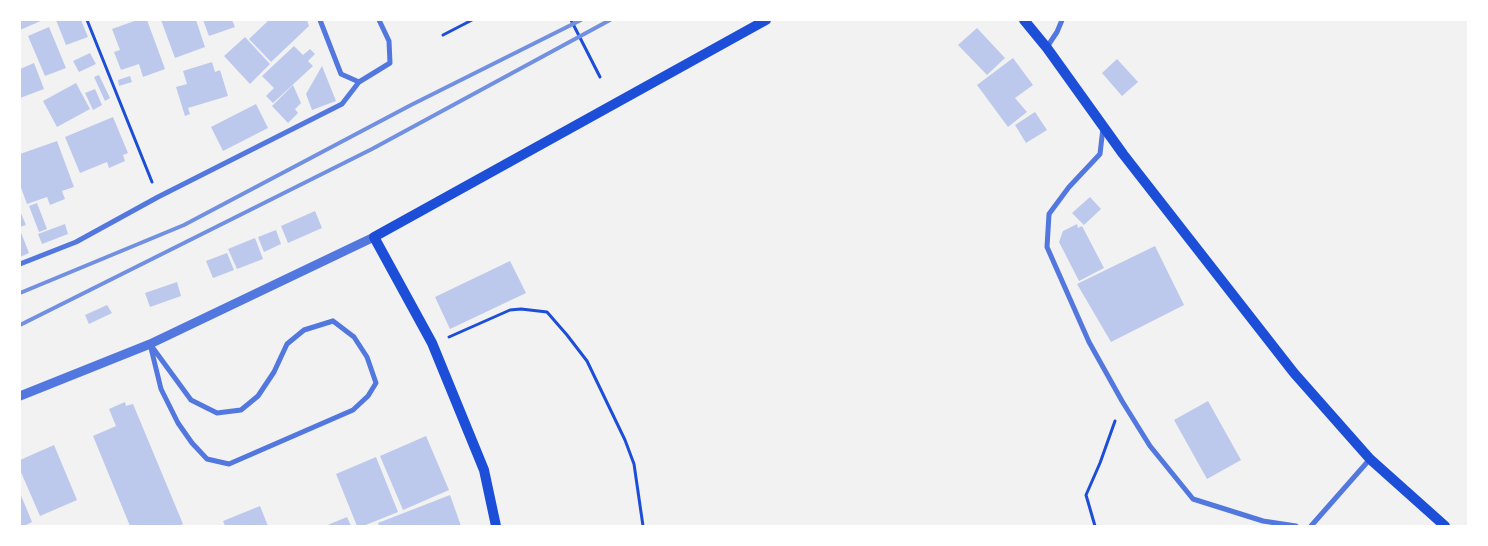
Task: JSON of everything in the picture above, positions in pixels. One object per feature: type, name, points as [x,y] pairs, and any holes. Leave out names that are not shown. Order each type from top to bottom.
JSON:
[{"type":"main road","points":[[496,526],[484,470],[432,343],[374,237],[766,20]]},
{"type":"main road","points":[[1024,20],[1047,48],[1103,128],[1294,373],[1370,459],[1445,526]]},
{"type":"street","points":[[320,20],[341,74],[358,82]]},
{"type":"street","points":[[20,264],[76,242],[158,197],[342,104],[358,82],[390,63],[389,41],[379,20]]},
{"type":"street","points":[[1047,48],[1062,20]]},
{"type":"street","points":[[1103,128],[1100,154],[1069,188],[1049,214],[1047,247],[1089,342],[1150,446],[1192,498],[1263,521],[1296,526]]},
{"type":"street","points":[[20,396],[150,344],[374,237]]},
{"type":"street","points":[[333,321],[354,337],[367,357],[376,383],[368,396],[353,410],[229,464],[207,460],[178,423],[161,388],[150,344],[191,400],[216,413],[241,410],[258,396],[274,372],[286,344],[304,330],[333,321]]},
{"type":"street","points":[[1310,526],[1370,459]]},
{"type":"path","points":[[87,20],[158,197]]},
{"type":"path","points":[[443,35],[472,20]]},
{"type":"path","points":[[570,20],[600,77]]},
{"type":"path","points":[[432,343],[510,310],[521,308],[547,312],[587,361],[627,445],[634,464],[643,526]]},
{"type":"path","points":[[1096,526],[1086,495],[1100,463],[1122,401]]},
{"type":"building","points":[[20,20],[43,20],[20,30]]},
{"type":"building","points":[[56,20],[81,20],[88,37],[66,45]]},
{"type":"building","points":[[137,20],[147,20],[165,69],[143,77],[139,64],[121,70],[114,52],[120,50],[112,29]]},
{"type":"building","points":[[161,20],[196,20],[205,47],[175,58]]},
{"type":"building","points":[[203,20],[232,20],[235,27],[209,36]]},
{"type":"building","points":[[269,20],[307,20],[309,26],[271,62],[249,39]]},
{"type":"building","points":[[49,27],[66,68],[45,76],[28,36]]},
{"type":"building","points":[[977,28],[1005,58],[987,75],[958,45]]},
{"type":"building","points":[[245,37],[270,64],[250,84],[224,56]]},
{"type":"building","points":[[294,46],[303,55],[310,49],[315,54],[308,61],[313,66],[273,103],[266,96],[274,88],[262,76]]},
{"type":"building","points":[[90,53],[96,64],[79,72],[73,61]]},
{"type":"building","points":[[1013,58],[1033,85],[1015,98],[1027,112],[1008,127],[977,85]]},
{"type":"building","points":[[1117,59],[1138,82],[1122,96],[1102,73]]},
{"type":"building","points":[[212,62],[215,72],[220,70],[228,96],[188,108],[190,114],[185,116],[176,87],[187,84],[183,71]]},
{"type":"building","points":[[34,63],[44,89],[20,98],[20,69]]},
{"type":"building","points":[[322,66],[336,101],[312,110],[306,94]]},
{"type":"building","points":[[99,75],[110,98],[105,101],[94,77]]},
{"type":"building","points":[[130,76],[132,82],[119,86],[118,80]]},
{"type":"building","points":[[76,83],[90,109],[57,127],[43,101]]},
{"type":"building","points":[[293,85],[301,103],[295,109],[298,113],[288,123],[272,106]]},
{"type":"building","points":[[95,89],[102,105],[93,110],[85,93]]},
{"type":"building","points":[[256,104],[268,128],[223,151],[211,127]]},
{"type":"building","points":[[1035,112],[1047,130],[1026,143],[1015,125]]},
{"type":"building","points":[[113,117],[128,153],[123,155],[125,161],[109,168],[107,162],[80,173],[65,137]]},
{"type":"building","points":[[57,141],[74,187],[62,191],[65,199],[50,205],[47,197],[27,204],[20,185],[20,154]]},
{"type":"building","points":[[1090,197],[1101,209],[1084,225],[1072,213]]},
{"type":"building","points":[[37,203],[47,229],[39,232],[29,206]]},
{"type":"building","points":[[20,211],[26,225],[20,227]]},
{"type":"building","points":[[315,211],[322,228],[288,243],[281,226]]},
{"type":"building","points":[[65,224],[68,234],[42,244],[38,234]]},
{"type":"building","points":[[1077,224],[1078,228],[1082,226],[1104,268],[1079,281],[1059,242],[1063,231]]},
{"type":"building","points":[[20,230],[29,253],[20,257]]},
{"type":"building","points":[[276,230],[281,244],[264,252],[258,237]]},
{"type":"building","points":[[255,238],[263,259],[237,269],[228,249]]},
{"type":"building","points":[[1155,246],[1184,305],[1111,342],[1077,284]]},
{"type":"building","points":[[227,253],[234,270],[213,278],[206,261]]},
{"type":"building","points":[[510,261],[526,293],[450,329],[435,297]]},
{"type":"building","points":[[177,282],[181,296],[150,307],[145,293]]},
{"type":"building","points":[[107,305],[112,313],[89,324],[85,315]]},
{"type":"building","points":[[1208,401],[1241,460],[1207,479],[1174,420]]},
{"type":"building","points":[[125,402],[126,406],[133,404],[183,524],[178,526],[130,526],[93,436],[116,426],[109,409]]},
{"type":"building","points":[[426,436],[449,490],[403,510],[380,456]]},
{"type":"building","points":[[54,445],[77,500],[40,516],[20,470],[20,460]]},
{"type":"building","points":[[376,457],[398,512],[363,526],[357,526],[336,474]]},
{"type":"building","points":[[20,493],[32,522],[24,526],[20,526]]},
{"type":"building","points":[[450,495],[461,526],[379,526],[378,523]]},
{"type":"building","points":[[260,506],[268,526],[225,526],[223,521]]},
{"type":"building","points":[[347,517],[351,526],[325,526]]},
{"type":"railway","points":[[20,293],[184,225],[411,105],[581,20]]},
{"type":"railway","points":[[20,325],[372,149],[610,20]]}]
